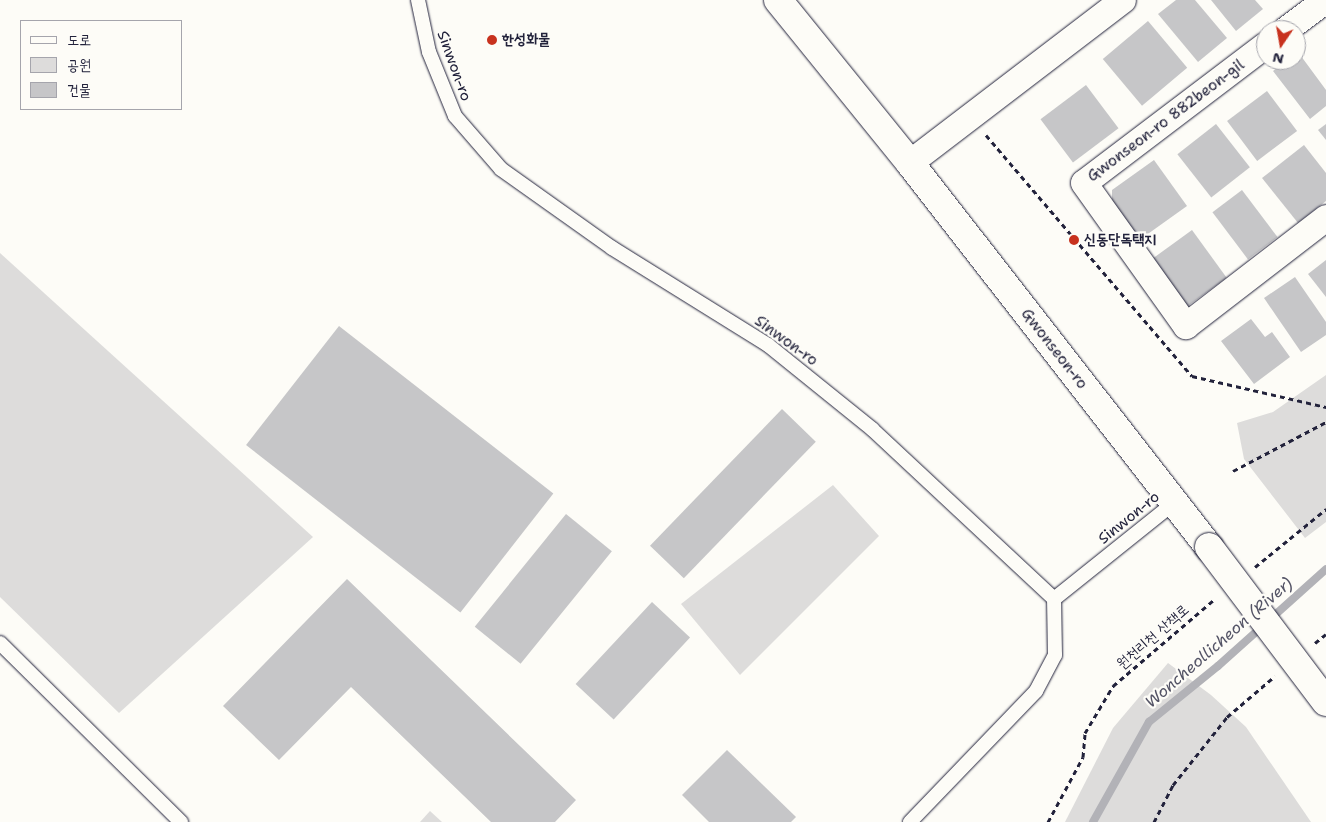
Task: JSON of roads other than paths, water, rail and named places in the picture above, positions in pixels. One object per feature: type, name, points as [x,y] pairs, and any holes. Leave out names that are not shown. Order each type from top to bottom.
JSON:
[{"type":"street","name":"Gwonseon-ro","points":[[778,0],[910,163],[1209,547],[1326,702]]},
{"type":"street","points":[[910,163],[1123,0]]},
{"type":"street","points":[[1299,20],[1326,0]]},
{"type":"street","name":"Gwonseon-ro 882beon-gil","points":[[1256,53],[1084,183],[1186,326],[1326,218]]},
{"type":"lane","name":"Sinwon-ro","points":[[418,0],[429,52],[455,116],[501,169],[612,248],[768,345],[872,429],[1054,599],[1174,503]]},
{"type":"lane","points":[[910,822],[1036,691],[1054,654],[1054,599]]},
{"type":"lane","points":[[0,643],[181,822]]},
{"type":"waterway","name":"Woncheollicheon (River)","points":[[1093,822],[1149,722],[1218,666],[1326,569]]},
{"type":"place","name":"한성화물","points":[[492,40]]},
{"type":"place","name":"신동단독택지","points":[[1074,240]]}]
